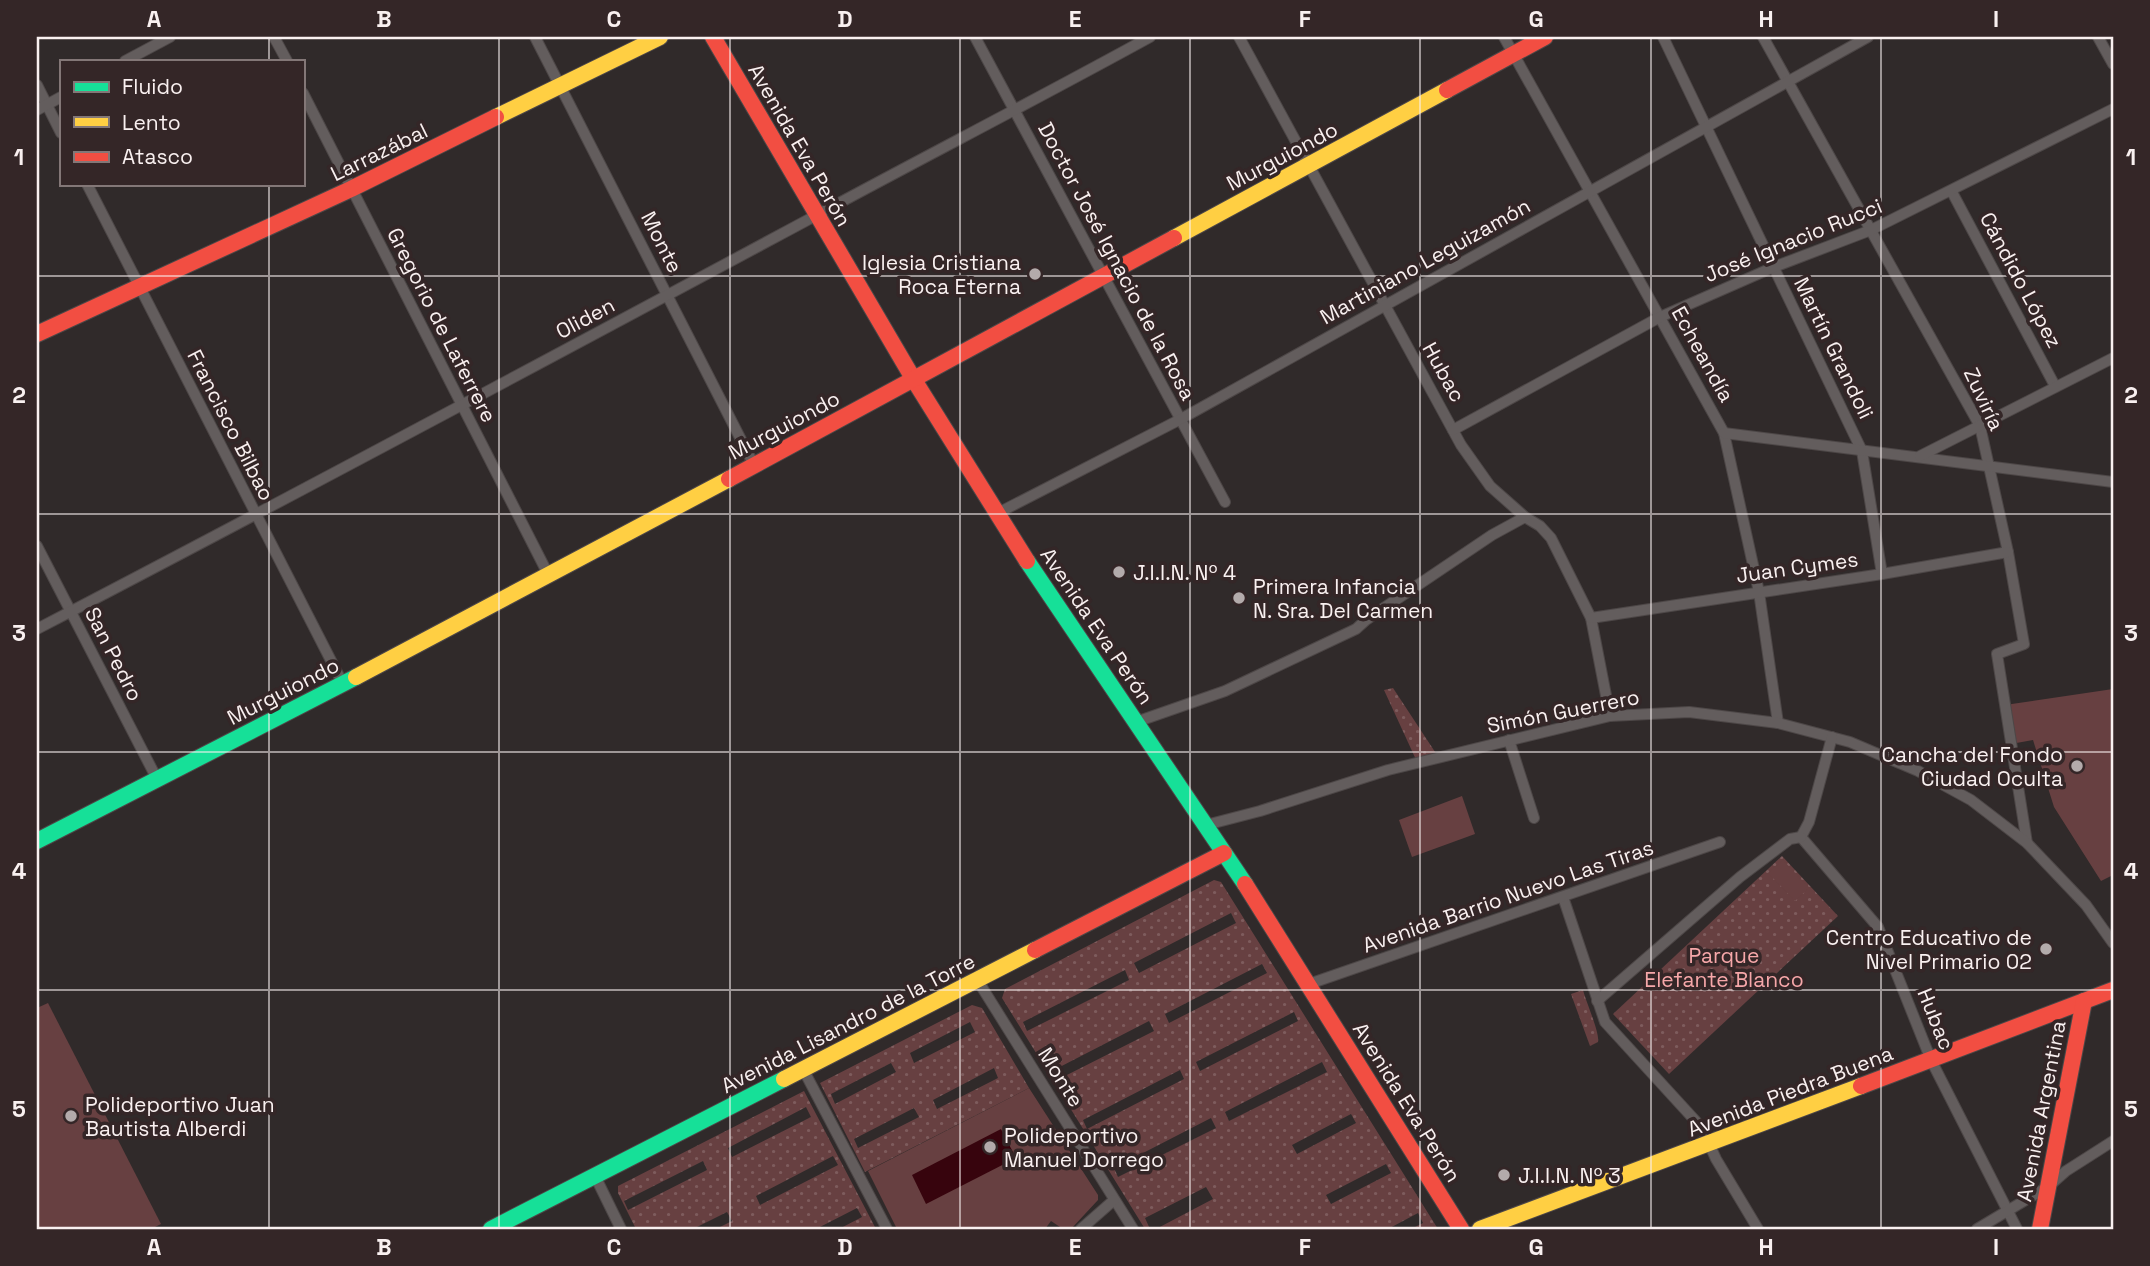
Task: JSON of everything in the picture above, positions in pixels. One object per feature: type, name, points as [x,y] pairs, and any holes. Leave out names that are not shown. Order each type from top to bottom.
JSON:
[{"type":"main road","name":"Larrazábal","points":[[37,334],[351,189],[660,37]]},
{"type":"main road","name":"Avenida Eva Perón","points":[[713,37],[816,215],[998,513],[1064,617],[1206,825],[1309,984],[1461,1229]]},
{"type":"main road","name":"Murguiondo","points":[[37,841],[343,684],[915,380],[1545,37]]},
{"type":"main road","name":"Avenida Lisandro de la Torre","points":[[491,1229],[1224,853]]},
{"type":"main road","name":"Avenida Piedra Buena","points":[[1480,1229],[2113,990]]},
{"type":"main road","name":"Avenida Argentina","points":[[2040,1229],[2084,1001]]},
{"type":"street","points":[[127,60],[170,37]]},
{"type":"street","points":[[274,37],[286,60]]},
{"type":"street","name":"Monte","points":[[535,37],[754,465]]},
{"type":"street","name":"Doctor José Ignacio de la Rosa","points":[[975,37],[1225,502]]},
{"type":"street","name":"Oliden","points":[[37,629],[462,406],[1150,37]]},
{"type":"street","name":"Hubac","points":[[1239,37],[1461,445],[1490,486],[1551,538],[1591,618],[1611,716]]},
{"type":"street","name":"Echeandía","points":[[1503,37],[1724,433],[1759,592],[1777,723]]},
{"type":"street","name":"Martín Grandoli","points":[[1663,37],[1863,451],[1882,574]]},
{"type":"street","name":"Zuviría","points":[[1763,37],[1980,426],[2008,552],[2024,644],[1997,654],[2027,843]]},
{"type":"street","name":"Martiniano Leguizamón","points":[[998,513],[1179,420],[1868,37]]},
{"type":"street","points":[[2098,37],[2113,64]]},
{"type":"street","points":[[37,85],[42,107],[60,132]]},
{"type":"street","name":"Gregorio de Laferrere","points":[[304,95],[548,574]]},
{"type":"street","points":[[42,107],[60,98]]},
{"type":"street","name":"José Ignacio Rucci","points":[[1453,430],[1660,317],[1774,267],[1871,230],[1952,192],[2113,109]]},
{"type":"street","name":"Francisco Bilbao","points":[[88,186],[343,684]]},
{"type":"street","name":"Cándido López","points":[[1952,192],[2055,386]]},
{"type":"street","points":[[1920,456],[2113,358]]},
{"type":"street","points":[[1724,433],[2113,482]]},
{"type":"street","points":[[1136,722],[1225,691],[1356,629],[1471,549],[1525,517]]},
{"type":"street","name":"San Pedro","points":[[37,546],[157,779]]},
{"type":"street","name":"Juan Cymes","points":[[1591,618],[2008,552]]},
{"type":"street","name":"Simón Guerrero","points":[[1206,825],[1260,811],[1388,770],[1611,716],[1689,712],[1777,723],[1850,742],[1929,777],[1971,800],[2027,843],[2086,905],[2113,943]]},
{"type":"street","points":[[1597,1001],[1740,877],[1790,839],[1801,837],[1809,822],[1832,737]]},
{"type":"street","points":[[1509,740],[1534,818]]},
{"type":"street","name":"Hubac","points":[[1801,837],[1878,927],[1931,1060],[2017,1229]]},
{"type":"street","name":"Avenida Barrio Nuevo Las Tiras","points":[[1309,984],[1720,842]]},
{"type":"street","points":[[1563,897],[1597,1001],[1609,1028],[1702,1128],[1716,1158],[1758,1229]]},
{"type":"street","name":"Monte","points":[[978,981],[1133,1229]]},
{"type":"street","points":[[803,1069],[887,1229]]},
{"type":"street","points":[[1977,1229],[2049,1186],[2066,1171],[2113,1141]]},
{"type":"street","points":[[594,1176],[621,1229]]},
{"type":"street","points":[[1081,1229],[1114,1200]]},
{"type":"green space","points":[[1393,688],[1439,758],[1418,764],[1384,690]]},
{"type":"green space","name":"Cancha del Fondo Ciudad Oculta","points":[[2113,689],[2113,875],[2101,881],[2054,807],[2033,740],[2011,744],[2005,705]]},
{"type":"green space","points":[[1462,796],[1475,834],[1412,857],[1399,820]]},
{"type":"green space","name":"Parque Elefante Blanco","points":[[1782,856],[1838,916],[1669,1074],[1613,1014]]},
{"type":"green space","points":[[1783,860],[1809,888],[1795,901],[1768,873]]},
{"type":"green space","points":[[1214,880],[1221,882],[1438,1229],[1411,1229],[1423,1223],[1418,1213],[1388,1229],[1156,1229],[1213,1199],[1206,1187],[1145,1218],[1150,1229],[1145,1229],[1002,998],[1005,989]],"holes":[[[1231,913],[1236,923],[1139,973],[1134,963]],[[1262,964],[1267,973],[1169,1023],[1165,1014]],[[1125,970],[1129,980],[1027,1031],[1023,1022]],[[1294,1012],[1298,1021],[1200,1071],[1196,1062]],[[1149,1021],[1154,1031],[1057,1080],[1052,1071]],[[1322,1062],[1327,1072],[1229,1121],[1225,1112]],[[1180,1070],[1184,1079],[1087,1129],[1083,1120]],[[1351,1114],[1356,1123],[1297,1154],[1292,1145]],[[1211,1118],[1216,1128],[1118,1177],[1114,1168]],[[1386,1164],[1391,1173],[1331,1204],[1326,1195]]]},
{"type":"green space","points":[[1583,990],[1598,1038],[1598,1042],[1590,1046],[1571,994]]},
{"type":"green space","name":"Polideportivo Juan Bautista Alberdi","points":[[48,1003],[161,1224],[151,1229],[37,1229],[37,1008]]},
{"type":"green space","points":[[972,1005],[982,1008],[1029,1088],[865,1172],[820,1083]],"holes":[[[970,1022],[975,1032],[914,1063],[910,1053]],[[891,1063],[896,1072],[835,1104],[831,1094]],[[994,1068],[998,1078],[937,1109],[933,1100]],[[914,1108],[919,1117],[858,1148],[854,1139]]]},
{"type":"green space","name":"Polideportivo Manuel Dorrego","points":[[1029,1088],[1098,1195],[1098,1200],[1071,1229],[1063,1229],[1051,1221],[1045,1229],[897,1229],[868,1171]]},
{"type":"green space","points":[[804,1091],[876,1229],[839,1229],[862,1217],[857,1208],[816,1229],[716,1229],[732,1221],[727,1212],[693,1229],[636,1229],[618,1193],[618,1186]],"holes":[[[806,1107],[811,1117],[732,1157],[728,1148]],[[833,1156],[838,1165],[760,1205],[756,1196]],[[703,1161],[707,1170],[628,1210],[624,1201]]]},
{"type":"shaded area","points":[[1001,1129],[1016,1158],[926,1204],[912,1175]]},
{"type":"traffic: fast","points":[[1027,561],[1245,884]]},
{"type":"traffic: fast","points":[[37,841],[356,677]]},
{"type":"traffic: fast","points":[[491,1229],[784,1079]]},
{"type":"traffic: slow","points":[[496,117],[660,37]]},
{"type":"traffic: slow","points":[[1174,238],[1447,90]]},
{"type":"traffic: slow","points":[[356,677],[729,479]]},
{"type":"traffic: slow","points":[[784,1079],[1035,950]]},
{"type":"traffic: slow","points":[[1480,1229],[1861,1086]]},
{"type":"traffic: jam","points":[[713,37],[914,380],[1027,561]]},
{"type":"traffic: jam","points":[[1447,90],[1545,37]]},
{"type":"traffic: jam","points":[[37,334],[351,189],[496,117]]},
{"type":"traffic: jam","points":[[729,479],[1174,238]]},
{"type":"traffic: jam","points":[[1035,950],[1224,853]]},
{"type":"traffic: jam","points":[[1245,884],[1461,1229]]},
{"type":"traffic: jam","points":[[1861,1086],[2113,990]]},
{"type":"traffic: jam","points":[[2040,1229],[2084,1001]]},
{"type":"place","name":"Iglesia Cristiana Roca Eterna","points":[[1035,274]]},
{"type":"place","name":"J.I.I.N. Nº 4","points":[[1119,572]]},
{"type":"place","name":"Primera Infancia N. Sra. Del Carmen","points":[[1239,598]]},
{"type":"place","name":"Cancha del Fondo Ciudad Oculta","points":[[2077,766]]},
{"type":"place","name":"Centro Educativo de Nivel Primario 02","points":[[2046,949]]},
{"type":"place","name":"Polideportivo Juan Bautista Alberdi","points":[[71,1116]]},
{"type":"place","name":"Polideportivo Manuel Dorrego","points":[[990,1147]]},
{"type":"place","name":"J.I.I.N. Nº 3","points":[[1504,1175]]}]
